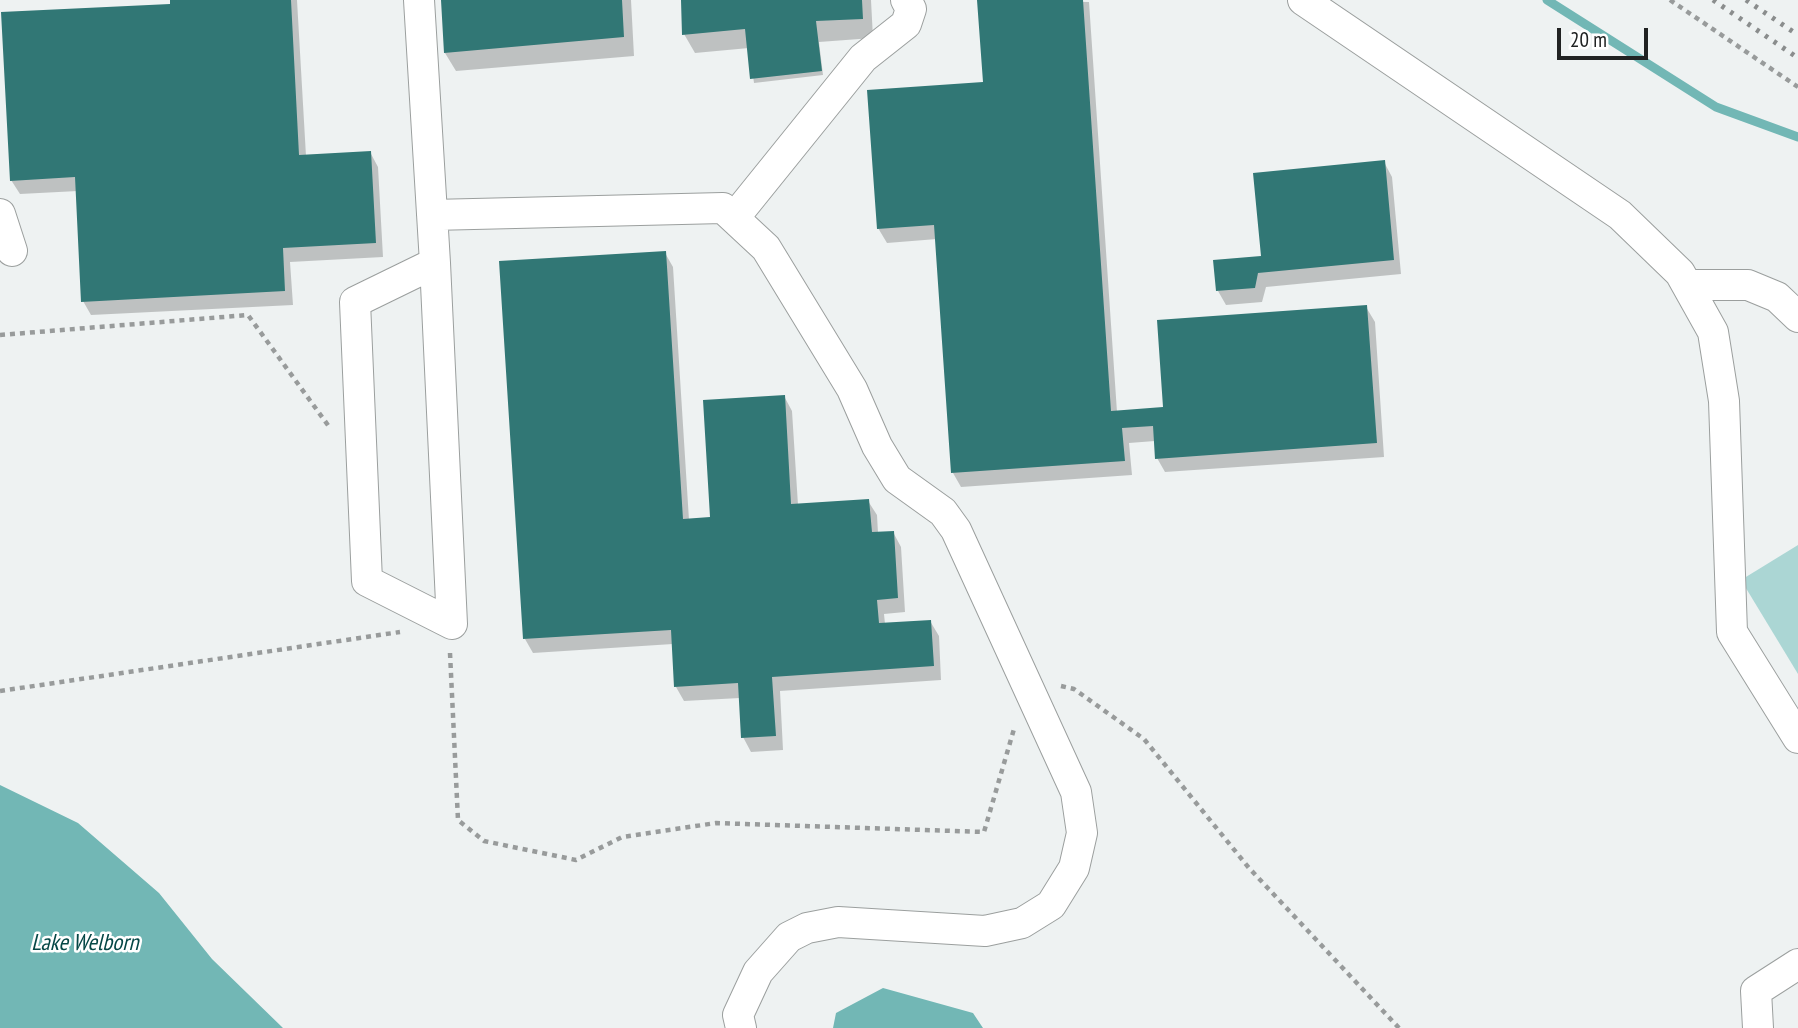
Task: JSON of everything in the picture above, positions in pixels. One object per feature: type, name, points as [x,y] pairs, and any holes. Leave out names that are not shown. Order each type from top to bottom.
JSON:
[{"type":"lane","points":[[419,0],[435,263],[452,624],[367,581],[355,302],[435,263]]},
{"type":"lane","points":[[734,218],[863,58],[906,24],[911,9],[906,0]]},
{"type":"lane","points":[[1303,0],[1620,215],[1680,273],[1713,332],[1724,401],[1732,632],[1798,738]]},
{"type":"lane","points":[[432,215],[723,208],[766,248],[852,388],[877,446],[897,479],[943,512],[956,530],[1076,792],[1082,833],[1074,868],[1051,905],[1022,923],[985,931],[838,922],[807,928],[789,937],[758,972],[738,1015],[741,1028]]},
{"type":"lane","points":[[0,214],[12,251]]},
{"type":"lane","points":[[1687,285],[1748,285],[1777,297],[1798,317]]},
{"type":"lane","points":[[1758,1028],[1756,991],[1798,964]]},
{"type":"path","points":[[1670,0],[1798,87]]},
{"type":"path","points":[[0,335],[248,316],[335,435]]},
{"type":"path","points":[[0,691],[452,624]]},
{"type":"path","points":[[449,676],[458,820],[484,841],[576,860],[622,837],[716,823],[984,832],[1017,716],[1046,683],[1074,689],[1144,739],[1248,868],[1399,1028]]},
{"type":"shaded area","points":[[1798,545],[1798,674],[1741,580]]},
{"type":"water","name":"Lake Welborn","points":[[0,785],[78,823],[159,893],[212,959],[283,1028],[0,1028]]},
{"type":"water","points":[[883,988],[973,1013],[983,1028],[833,1028],[836,1013]]},
{"type":"building","points":[[170,0],[291,0],[299,155],[371,151],[376,243],[283,248],[285,291],[81,302],[75,177],[10,181],[1,12],[170,4]]},
{"type":"building","points":[[441,0],[622,0],[624,37],[444,53]]},
{"type":"building","points":[[681,0],[862,0],[863,19],[816,21],[822,71],[750,79],[745,29],[682,35]]},
{"type":"building","points":[[977,0],[1083,0],[1111,411],[1163,407],[1157,320],[1367,305],[1377,443],[1155,459],[1153,426],[1122,428],[1125,461],[951,473],[934,225],[877,229],[867,90],[983,82]]},
{"type":"building","points":[[1385,160],[1394,260],[1258,273],[1255,288],[1216,291],[1213,260],[1261,256],[1253,173]]},
{"type":"building","points":[[666,251],[683,519],[710,517],[703,400],[785,395],[791,504],[869,499],[872,532],[894,531],[898,598],[877,600],[879,623],[931,620],[934,666],[772,677],[776,736],[741,738],[738,683],[674,687],[671,630],[523,639],[499,261]]},
{"type":"waterway","points":[[1547,0],[1716,107],[1798,137]]},
{"type":"railway","points":[[1713,0],[1798,58]]},
{"type":"railway","points":[[1746,0],[1798,35]]}]
